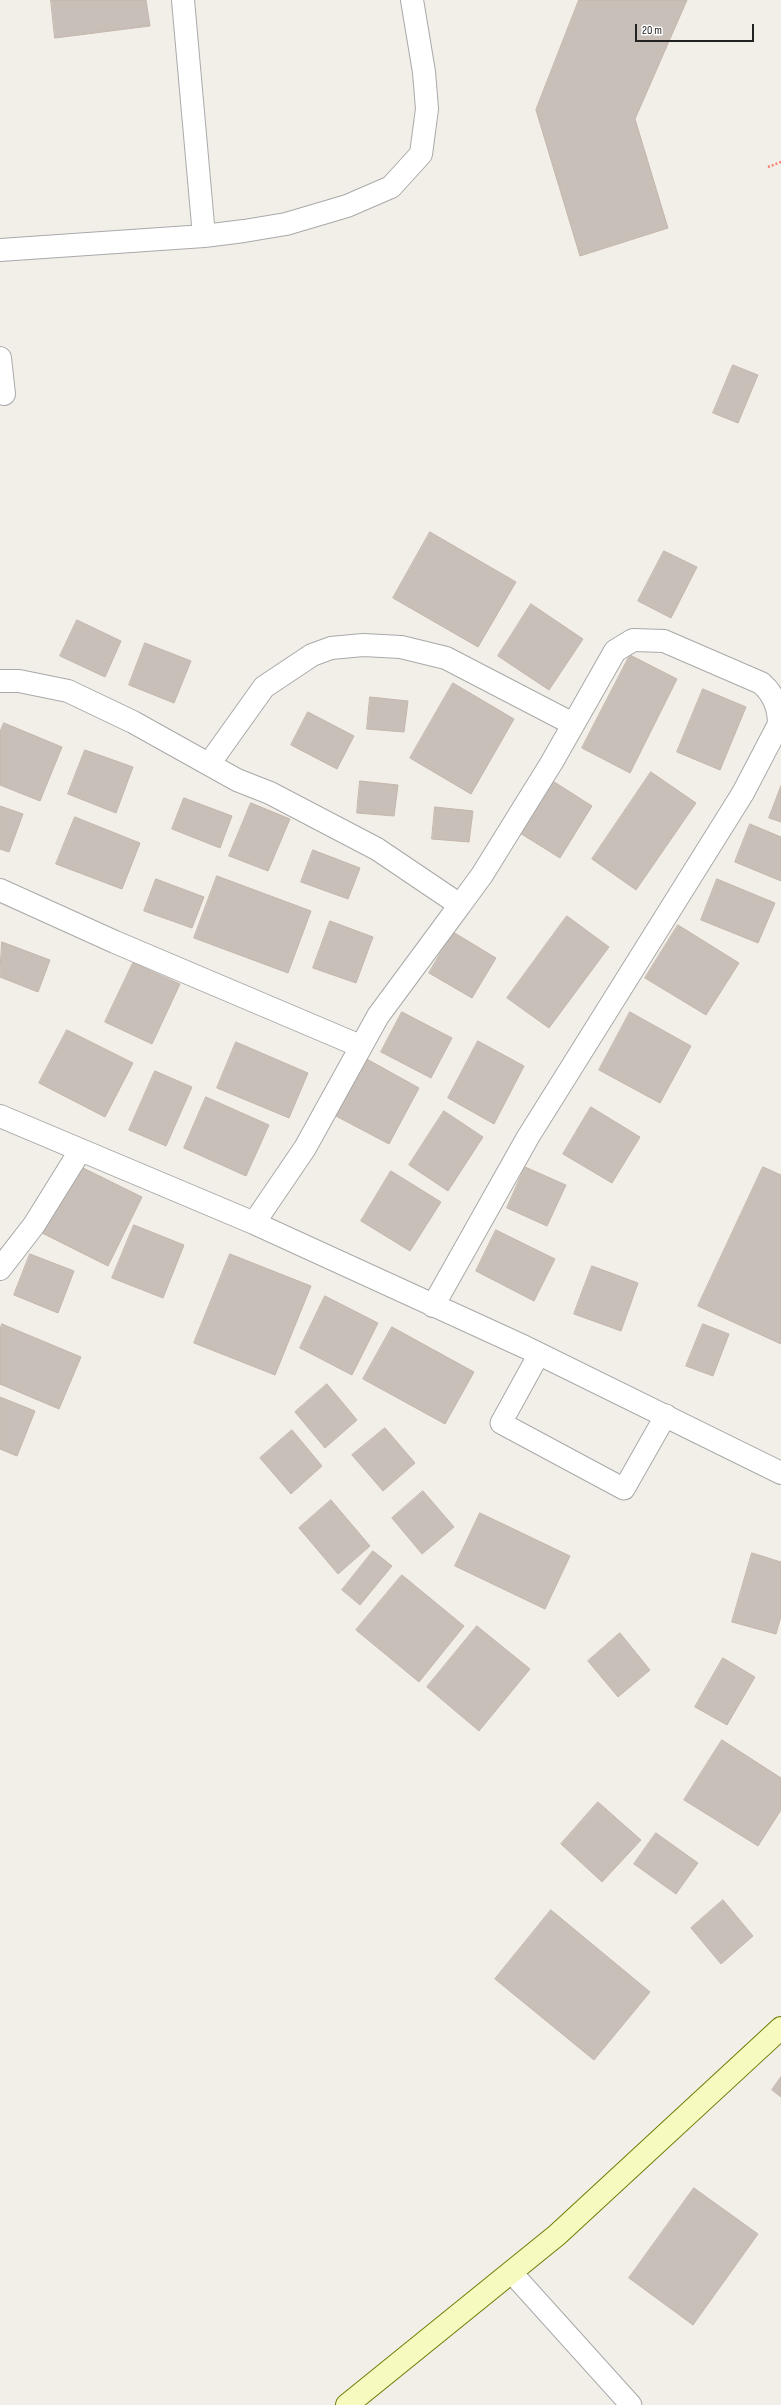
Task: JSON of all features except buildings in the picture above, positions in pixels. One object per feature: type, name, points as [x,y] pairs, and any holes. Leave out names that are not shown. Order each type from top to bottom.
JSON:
[{"type":"main road","points":[[347,2405],[512,2273],[563,2230],[781,2028]]},
{"type":"street","points":[[183,0],[204,236]]},
{"type":"street","points":[[0,250],[204,236],[286,224],[347,206],[391,187],[421,154],[427,109],[424,72],[412,0]]},
{"type":"street","points":[[0,358],[4,394]]},
{"type":"street","points":[[254,1223],[305,1148],[360,1046],[382,1010],[486,868],[552,762],[616,651],[633,640],[650,639],[664,641],[775,688],[779,712],[779,724],[743,793],[528,1137],[433,1306]]},
{"type":"street","points":[[209,764],[264,687],[312,655],[330,648],[363,645],[401,647],[446,658],[573,724]]},
{"type":"street","points":[[0,681],[19,681],[68,691],[133,722],[236,780],[270,793],[377,849],[460,905]]},
{"type":"street","points":[[0,890],[115,942],[360,1046]]},
{"type":"street","points":[[0,1116],[254,1223],[539,1354],[666,1415],[781,1473]]},
{"type":"street","points":[[0,1269],[34,1224],[80,1151]]},
{"type":"lane","points":[[539,1354],[501,1423],[624,1490],[666,1415]]},
{"type":"lane","points":[[512,2273],[632,2405]]},
{"type":"path","points":[[768,167],[781,162]]}]
